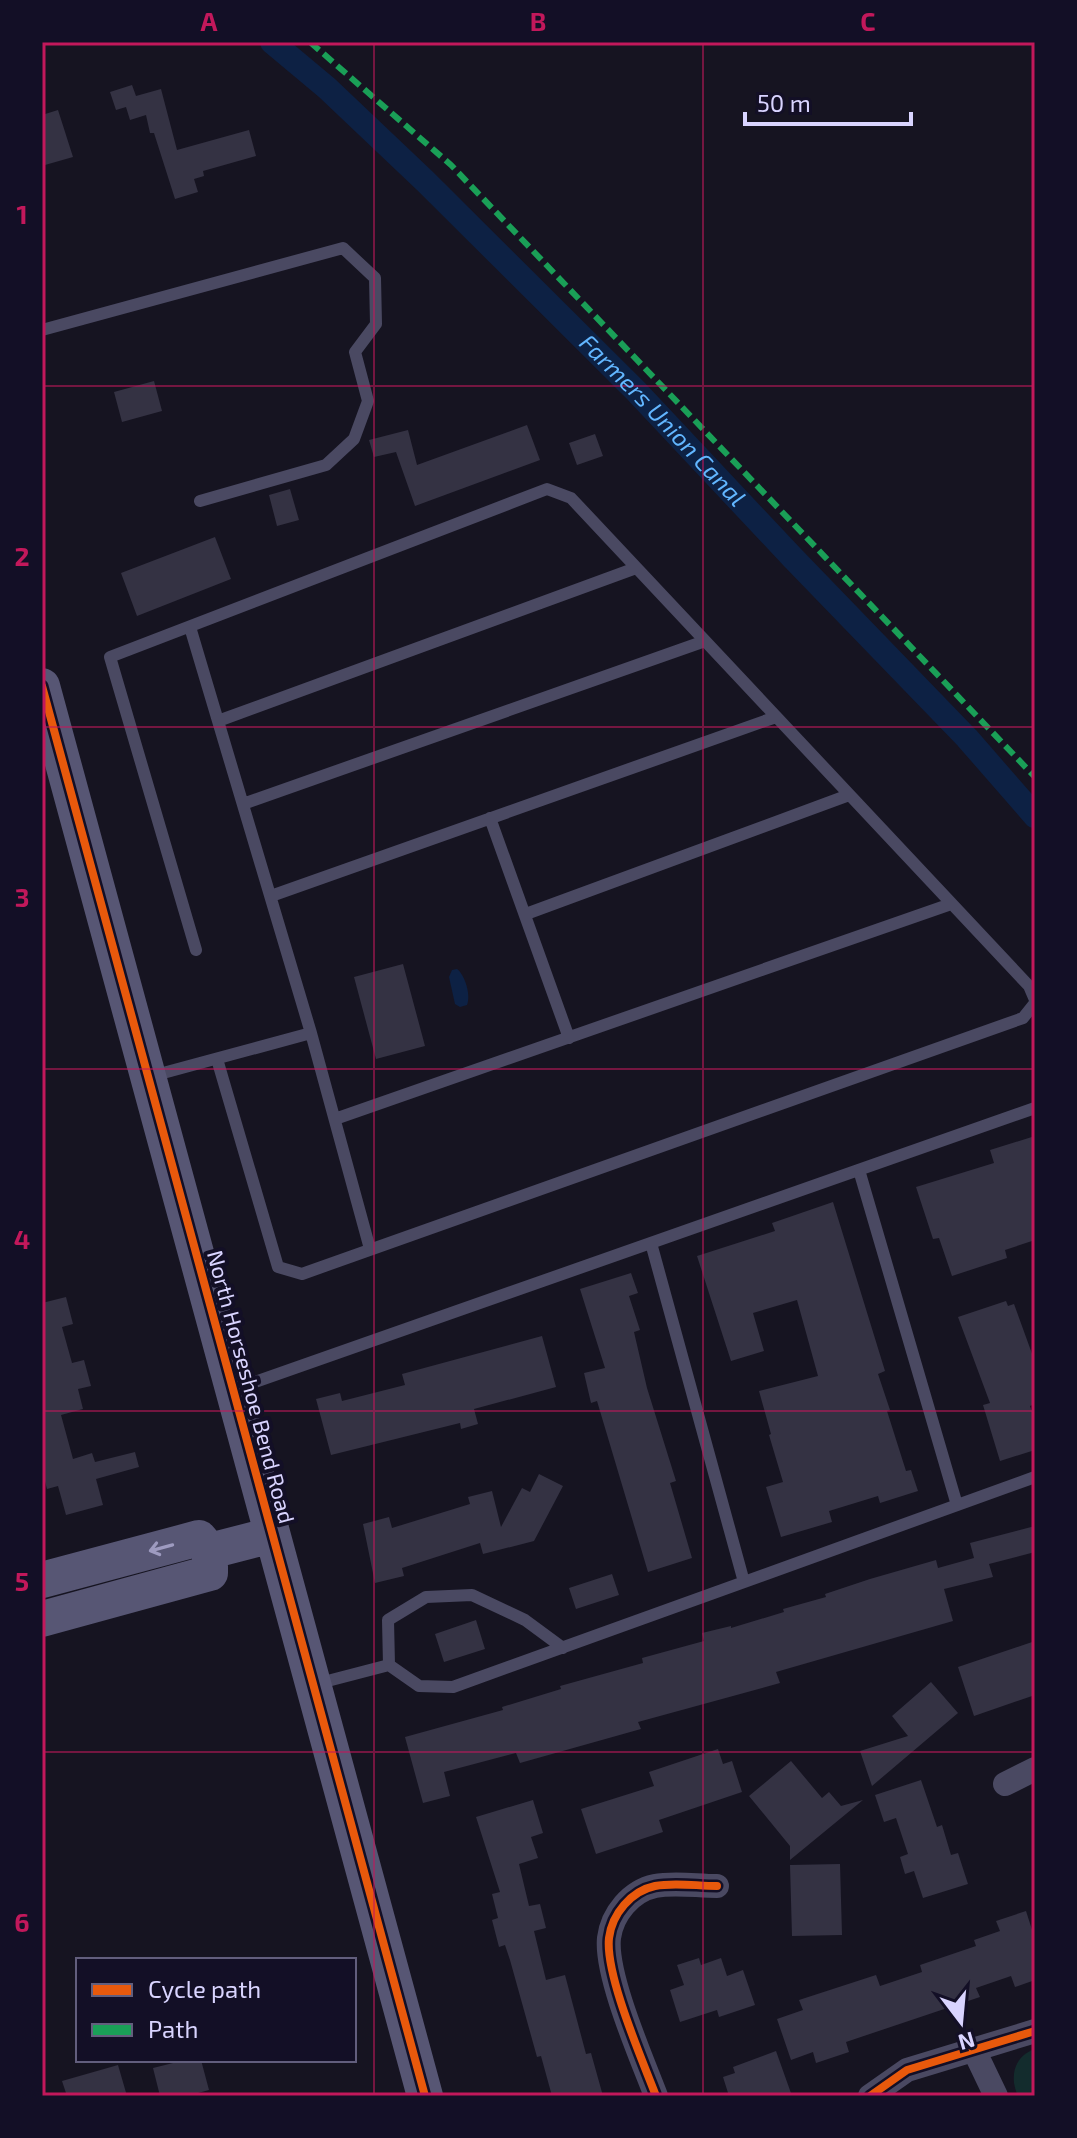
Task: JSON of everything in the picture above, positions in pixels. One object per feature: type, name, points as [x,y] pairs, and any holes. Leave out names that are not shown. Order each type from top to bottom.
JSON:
[{"type":"street","name":"North Horseshoe Bend Road","points":[[42,686],[425,2096]]},
{"type":"street","points":[[210,1551],[272,1535]]},
{"type":"street","points":[[42,1580],[199,1538],[210,1551],[210,1573],[42,1619]]},
{"type":"street","points":[[1005,1784],[1035,1769]]},
{"type":"street","points":[[656,2096],[611,1966],[609,1938],[617,1913],[636,1894],[655,1886],[717,1886]]},
{"type":"street","points":[[870,2096],[907,2070],[1035,2031]]},
{"type":"street","points":[[974,2050],[996,2096]]},
{"type":"lane","points":[[42,330],[343,248],[375,278],[376,324],[355,352],[368,401],[354,439],[326,465],[200,501]]},
{"type":"lane","points":[[196,950],[110,657],[547,489],[571,498],[1029,986],[1035,1002],[1023,1018],[302,1274],[278,1267],[217,1059]]},
{"type":"lane","points":[[218,721],[636,568]]},
{"type":"lane","points":[[190,627],[311,1033],[370,1249]]},
{"type":"lane","points":[[243,804],[705,641]]},
{"type":"lane","points":[[271,896],[776,717]]},
{"type":"lane","points":[[526,914],[849,795]]},
{"type":"lane","points":[[490,818],[569,1038]]},
{"type":"lane","points":[[335,1119],[951,904]]},
{"type":"lane","points":[[149,1077],[311,1033]]},
{"type":"lane","points":[[233,1389],[1035,1108]]},
{"type":"lane","points":[[859,1170],[957,1505]]},
{"type":"lane","points":[[651,1243],[744,1582]]},
{"type":"lane","points":[[314,1684],[389,1665],[419,1686],[453,1687],[1035,1477]]},
{"type":"lane","points":[[389,1665],[388,1620],[426,1597],[472,1595],[525,1620],[563,1648]]},
{"type":"green space","points":[[1035,2049],[1035,2096],[1018,2096],[1014,2082],[1015,2068],[1022,2057]]},
{"type":"water","points":[[457,969],[468,991],[467,1005],[460,1007],[455,1004],[449,977],[452,970]]},
{"type":"building","points":[[132,85],[136,96],[161,89],[177,150],[249,130],[256,156],[203,171],[204,176],[194,179],[198,192],[175,199],[146,115],[130,120],[126,107],[116,110],[110,92]]},
{"type":"building","points":[[58,110],[73,157],[45,165],[42,115]]},
{"type":"building","points":[[154,381],[162,411],[122,422],[114,392]]},
{"type":"building","points":[[527,425],[540,460],[415,506],[396,452],[374,457],[369,440],[408,430],[417,465]]},
{"type":"building","points":[[595,434],[603,456],[577,465],[569,443]]},
{"type":"building","points":[[290,489],[299,520],[277,526],[269,495]]},
{"type":"building","points":[[215,537],[231,579],[137,616],[121,573]]},
{"type":"building","points":[[403,964],[425,1046],[376,1059],[354,977]]},
{"type":"building","points":[[1035,1136],[1035,1240],[1005,1250],[1007,1258],[952,1276],[939,1238],[933,1239],[916,1187],[994,1163],[990,1150]]},
{"type":"building","points":[[833,1202],[885,1371],[878,1374],[890,1410],[887,1411],[906,1471],[911,1470],[918,1491],[880,1503],[878,1496],[829,1511],[832,1522],[781,1537],[766,1487],[783,1482],[759,1391],[818,1376],[797,1300],[753,1313],[764,1351],[731,1361],[697,1256],[775,1231],[772,1223]]},
{"type":"building","points":[[631,1273],[638,1293],[629,1296],[640,1330],[634,1332],[647,1388],[676,1481],[670,1483],[692,1558],[648,1572],[597,1401],[591,1403],[584,1373],[605,1368],[580,1289]]},
{"type":"building","points":[[66,1297],[73,1324],[62,1327],[72,1363],[84,1360],[91,1386],[78,1389],[83,1409],[61,1415],[73,1459],[92,1453],[95,1462],[135,1452],[139,1467],[96,1479],[103,1505],[66,1515],[58,1486],[47,1489],[42,1470],[42,1303]]},
{"type":"building","points":[[1006,1301],[1008,1306],[1014,1304],[1035,1362],[1035,1404],[1030,1406],[1035,1420],[1035,1450],[1000,1461],[983,1405],[990,1403],[958,1317]]},
{"type":"building","points":[[542,1336],[556,1387],[474,1409],[478,1424],[461,1429],[460,1423],[331,1455],[316,1399],[340,1393],[342,1401],[405,1385],[402,1374]]},
{"type":"building","points":[[539,1474],[563,1486],[534,1541],[483,1554],[480,1543],[402,1568],[404,1576],[375,1583],[363,1524],[389,1517],[392,1528],[470,1504],[468,1497],[492,1491],[501,1527],[522,1488],[530,1492]]},
{"type":"building","points":[[1035,1526],[1035,1552],[989,1564],[993,1577],[944,1589],[953,1621],[776,1672],[780,1683],[638,1722],[641,1729],[520,1763],[516,1753],[444,1772],[450,1796],[423,1803],[405,1737],[503,1710],[502,1707],[561,1689],[560,1686],[643,1663],[642,1658],[704,1641],[702,1633],[784,1612],[783,1609],[826,1597],[825,1594],[870,1579],[936,1560],[938,1568],[974,1558],[970,1543]]},
{"type":"building","points":[[612,1574],[619,1595],[576,1609],[569,1588]]},
{"type":"building","points":[[476,1620],[485,1649],[444,1662],[435,1634]]},
{"type":"building","points":[[1035,1641],[1035,1695],[974,1716],[958,1667]]},
{"type":"building","points":[[931,1682],[958,1713],[872,1786],[860,1751],[908,1736],[892,1716]]},
{"type":"building","points":[[718,1749],[723,1764],[732,1761],[742,1792],[659,1820],[663,1832],[596,1854],[581,1809],[654,1786],[649,1772]]},
{"type":"building","points":[[791,1761],[822,1798],[829,1792],[841,1806],[863,1800],[790,1860],[790,1846],[749,1796]]},
{"type":"building","points":[[921,1780],[937,1827],[942,1825],[951,1855],[958,1853],[968,1884],[923,1898],[914,1871],[905,1874],[900,1857],[908,1854],[896,1818],[884,1822],[875,1795]]},
{"type":"building","points":[[533,1800],[543,1833],[531,1837],[538,1858],[519,1864],[529,1906],[540,1904],[546,1928],[534,1931],[546,1980],[565,1975],[586,2054],[591,2053],[603,2096],[552,2096],[541,2056],[537,2057],[505,1945],[499,1947],[492,1920],[498,1918],[492,1894],[500,1892],[476,1817]]},
{"type":"building","points":[[840,1864],[842,1935],[792,1936],[790,1865]]},
{"type":"building","points":[[1026,1911],[1035,1939],[1035,1980],[1015,1987],[1011,1976],[976,1988],[980,1997],[846,2042],[849,2052],[816,2063],[813,2052],[791,2060],[777,2019],[803,2010],[799,2000],[876,1975],[880,1986],[922,1972],[920,1965],[976,1946],[974,1940],[1000,1931],[996,1921]]},
{"type":"building","points":[[699,1958],[701,1965],[721,1958],[727,1976],[743,1970],[755,2005],[719,2017],[717,2010],[680,2022],[670,1990],[684,1985],[677,1965]]},
{"type":"building","points":[[776,2051],[792,2096],[729,2096],[723,2077],[735,2073],[733,2067]]},
{"type":"building","points":[[177,2062],[202,2062],[209,2090],[187,2096],[160,2096],[153,2068]]},
{"type":"building","points":[[118,2065],[127,2096],[67,2096],[62,2081]]},
{"type":"waterway","name":"Farmers Union Canal","points":[[272,42],[327,88],[425,181],[636,391],[967,738],[1035,816]]},
{"type":"marked path","points":[[310,42],[451,165],[1035,777]]},
{"type":"cycle path","points":[[42,686],[425,2096]]},
{"type":"cycle path","points":[[656,2096],[618,1994],[609,1954],[611,1929],[624,1905],[646,1889],[670,1884],[717,1886]]},
{"type":"cycle path","points":[[870,2096],[907,2070],[1035,2031]]}]
